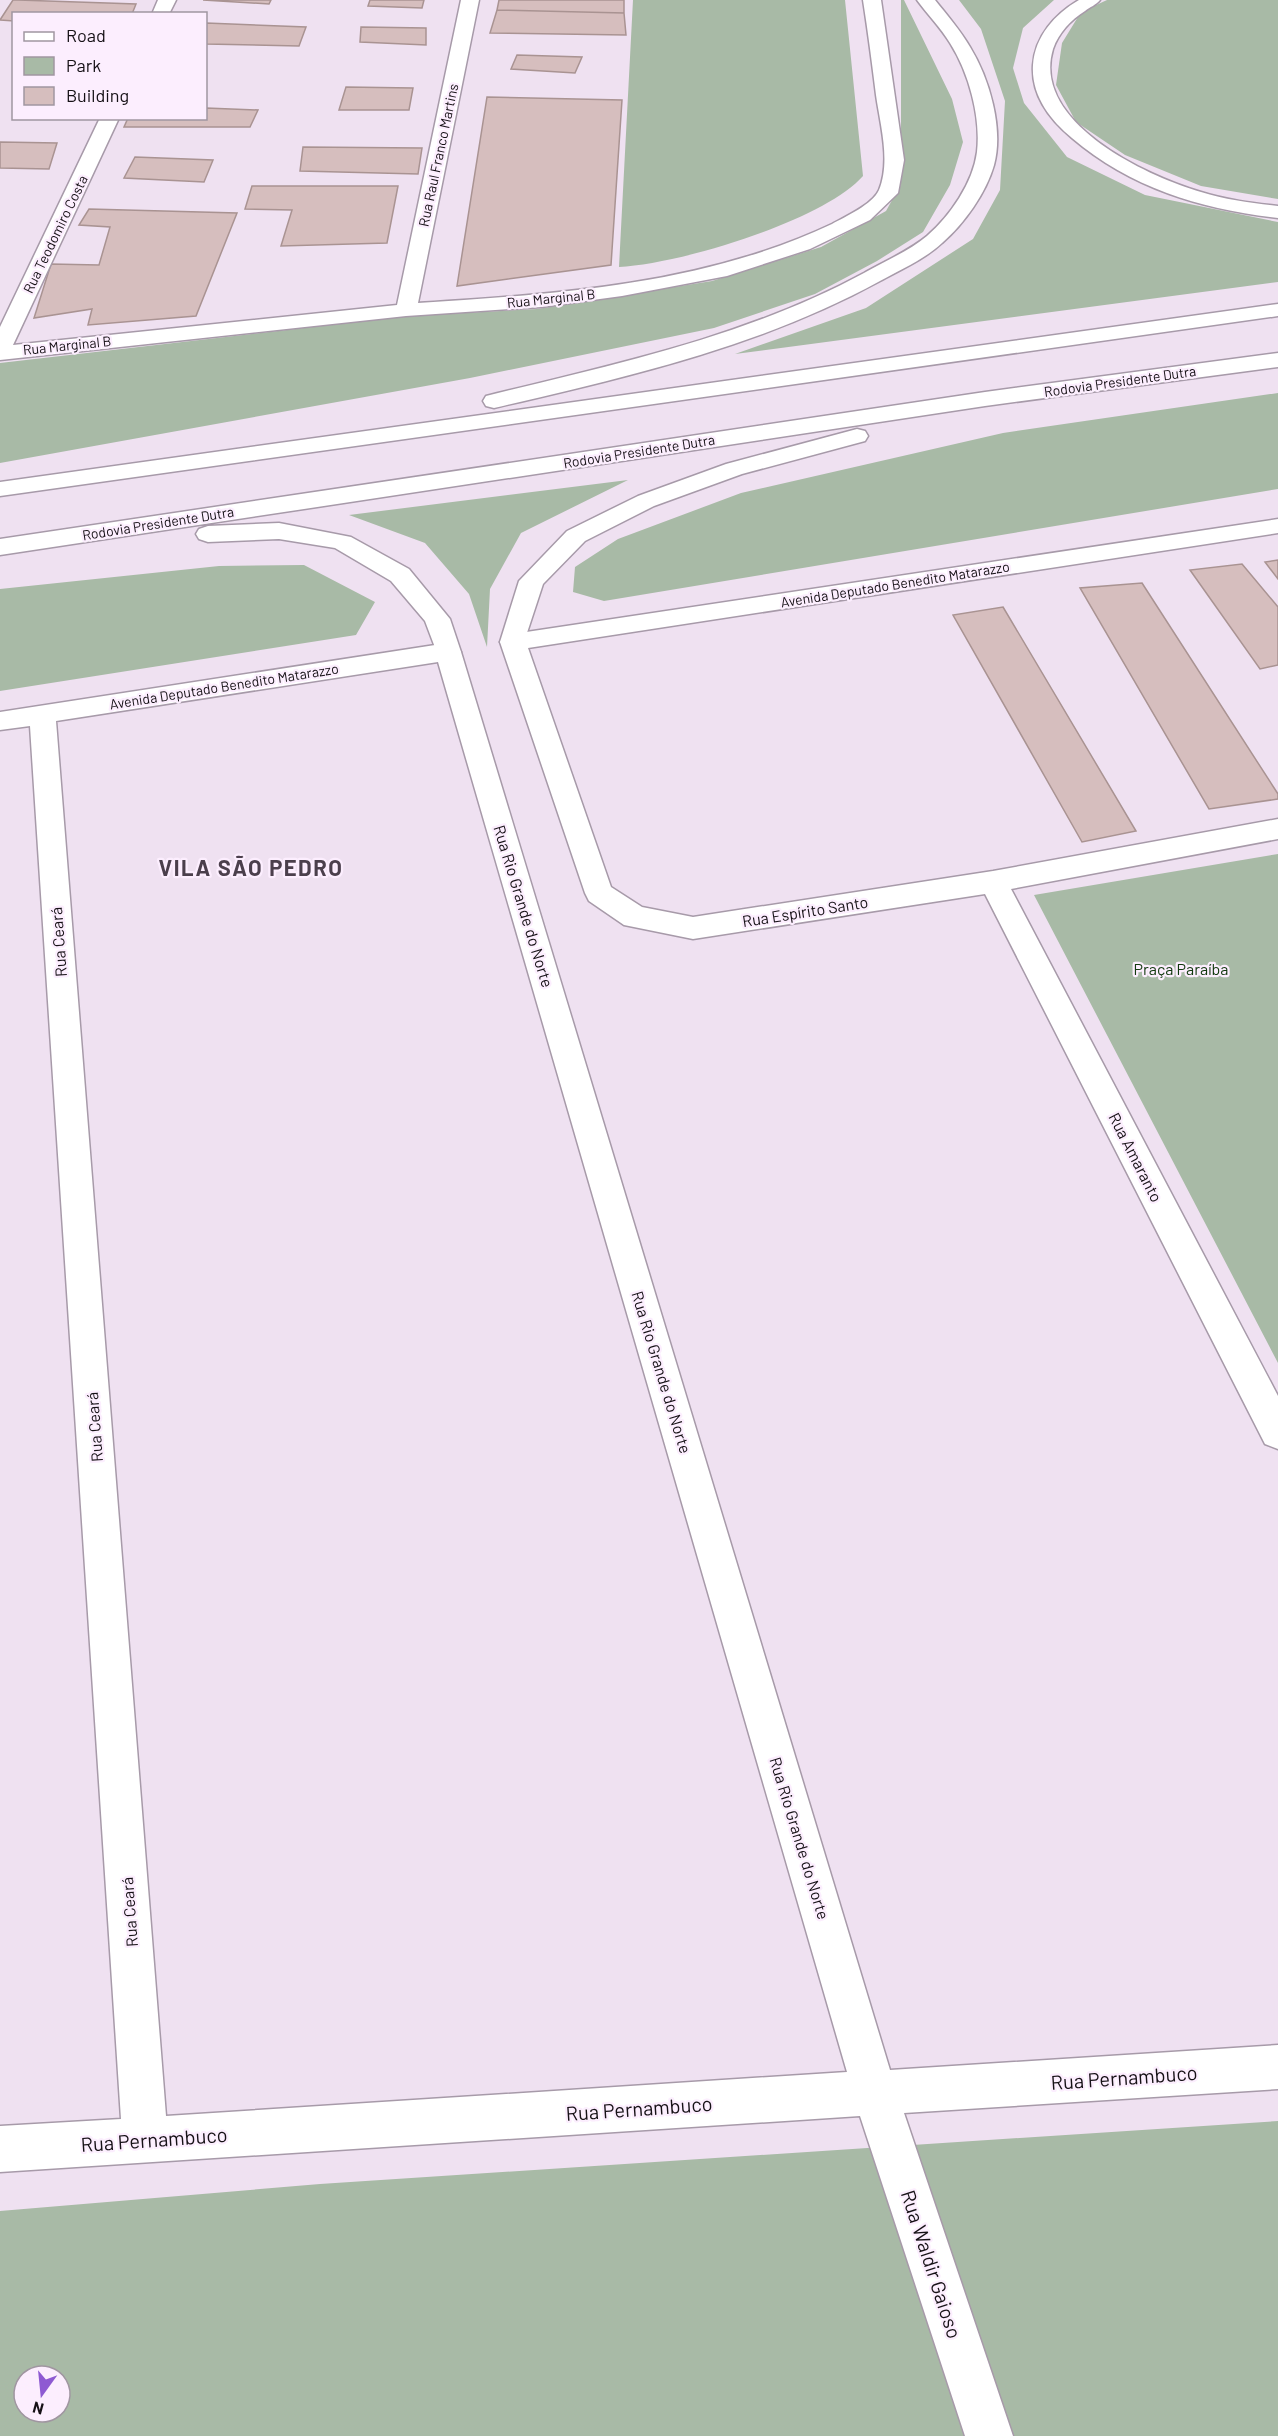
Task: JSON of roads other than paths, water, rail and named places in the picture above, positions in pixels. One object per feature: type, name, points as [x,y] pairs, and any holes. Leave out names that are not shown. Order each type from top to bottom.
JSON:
[{"type":"main road","name":"Rua Raul Franco Martins","points":[[406,310],[470,0]]},
{"type":"main road","name":"Rua Marginal B","points":[[0,351],[406,310],[541,301],[622,290],[727,270],[803,245],[863,216],[888,193],[894,160],[872,0]]},
{"type":"main road","points":[[291,449],[611,374],[719,341],[791,315],[854,288],[934,240],[964,205],[984,163],[987,117],[966,53],[926,0]]},
{"type":"main road","points":[[1091,0],[1074,10],[1054,29],[1043,48],[1040,72],[1048,101],[1067,124],[1096,151],[1127,171],[1181,194],[1253,210],[1278,212]]},
{"type":"main road","name":"Rua Teodomiro Costa","points":[[0,351],[109,120]]},
{"type":"main road","points":[[0,489],[1278,310]]},
{"type":"main road","name":"Rodovia Presidente Dutra","points":[[0,547],[985,399],[1278,360]]},
{"type":"main road","points":[[513,642],[531,581],[576,536],[646,501],[734,469],[985,399]]},
{"type":"main road","name":"Avenida Deputado Benedito Matarazzo","points":[[513,642],[1278,526]]},
{"type":"main road","name":"Rua Rio Grande do Norte","points":[[30,543],[279,531],[342,542],[400,575],[437,619],[875,2093]]},
{"type":"main road","name":"Rua Espírito Santo","points":[[513,642],[599,892],[634,917],[693,928],[993,882],[1278,829]]},
{"type":"main road","name":"Avenida Deputado Benedito Matarazzo","points":[[0,721],[448,652]]},
{"type":"main road","name":"Rua Ceará","points":[[42,714],[145,2140]]},
{"type":"main road","name":"Rua Amaranto","points":[[993,882],[1278,1432]]},
{"type":"main road","name":"Rua Pernambuco","points":[[0,2149],[1278,2067]]},
{"type":"main road","name":"Rua Waldir Gaioso","points":[[875,2093],[989,2436]]},
{"type":"district","name":"VILA SÃO PEDRO","points":[[251,867]]},
{"type":"park label","name":"Praça Paraíba","points":[[1181,968]]}]
